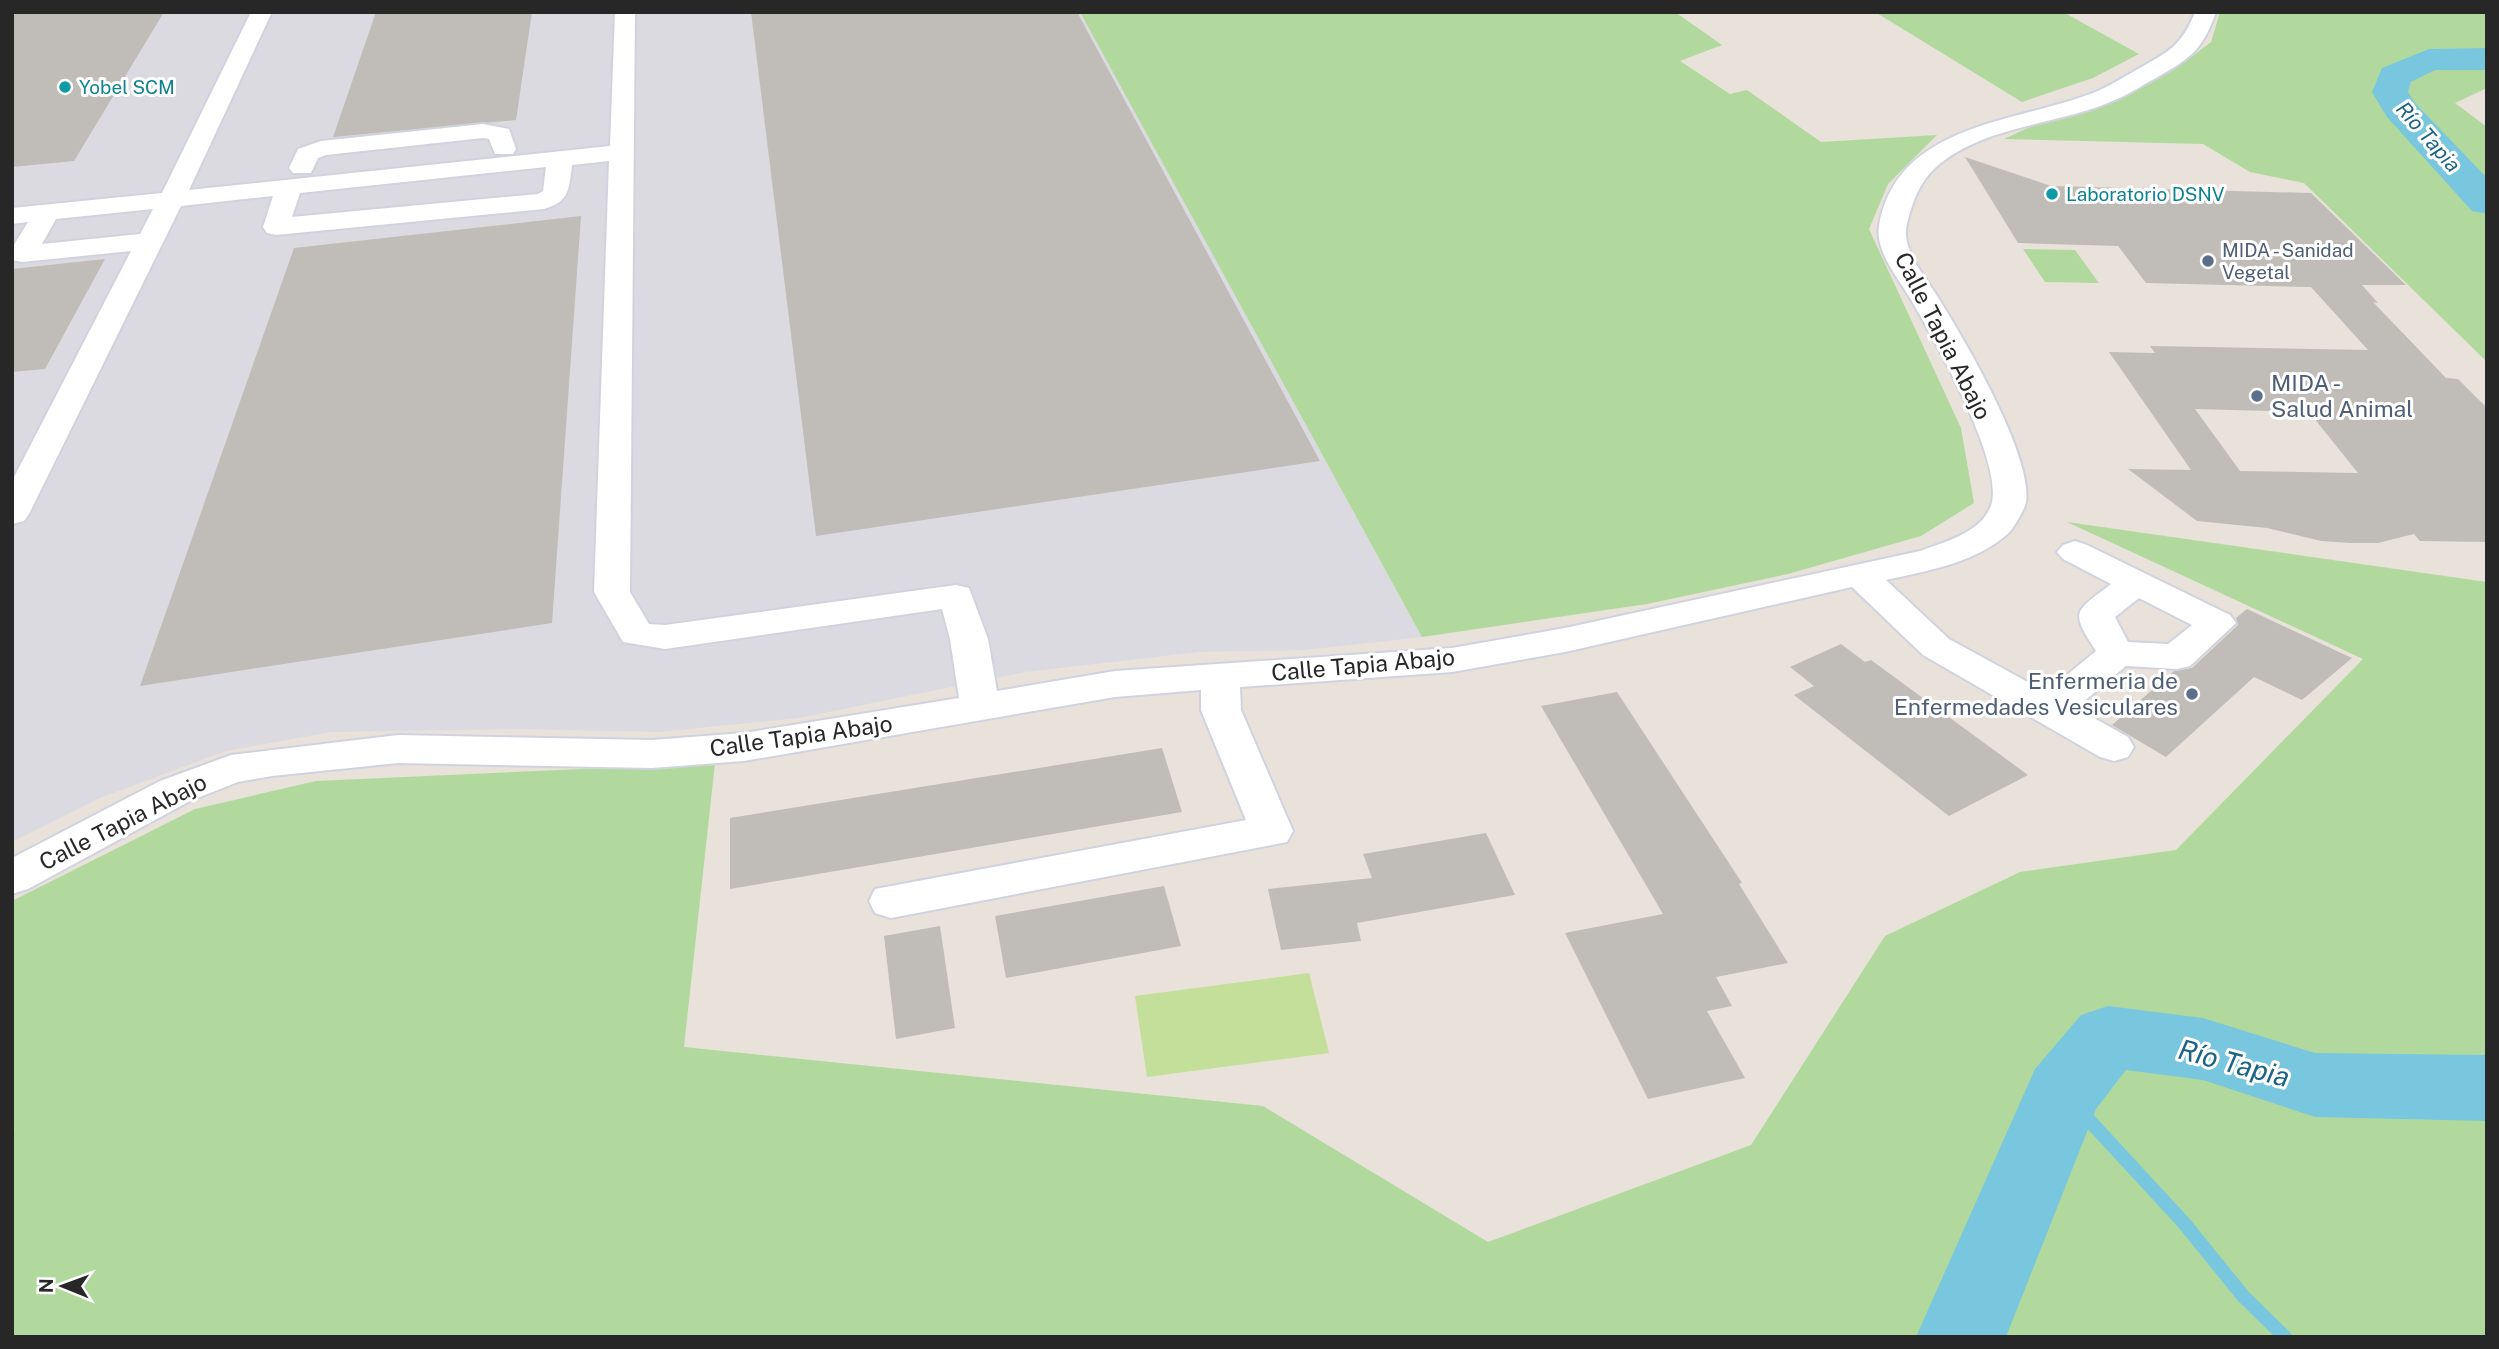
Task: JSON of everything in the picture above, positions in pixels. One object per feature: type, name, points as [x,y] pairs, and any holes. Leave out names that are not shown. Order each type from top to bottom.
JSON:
[{"type":"street","points":[[12,514],[176,190],[262,12]]},
{"type":"street","points":[[625,12],[612,592],[636,634],[665,638],[956,596],[969,639],[980,708]]},
{"type":"street","name":"Calle Tapia Abajo","points":[[12,878],[175,791],[232,769],[335,754],[398,749],[652,754],[744,747],[1115,684],[1452,660],[1565,640],[1860,575],[1930,559],[1966,546],[1994,529],[2009,502],[2005,465],[1977,395],[1937,319],[1898,255],[1892,228],[1902,194],[1926,163],[1968,137],[2108,95],[2183,53],[2199,31],[2206,12]]},
{"type":"street","points":[[291,186],[504,149],[622,144]]},
{"type":"street","points":[[12,198],[291,186],[560,167],[622,144]]},
{"type":"street","points":[[291,186],[275,222],[276,227],[544,201],[555,195],[560,167]]},
{"type":"street","points":[[12,216],[176,190]]},
{"type":"street","points":[[47,212],[22,254],[150,241]]},
{"type":"street","points":[[2049,710],[2117,653],[2177,657],[2217,623],[2075,552]]},
{"type":"street","points":[[1860,575],[1936,647],[2114,747]]},
{"type":"street","points":[[2117,653],[2097,624],[2096,614],[2136,583]]},
{"type":"street","points":[[891,901],[1272,831],[1221,710],[1220,676]]},
{"type":"shaded area","points":[[12,12],[1080,12],[1422,637],[1305,650],[1199,652],[1026,672],[799,718],[659,732],[521,729],[331,732],[226,751],[100,798],[12,842]]},
{"type":"green space","points":[[1080,12],[1675,12],[1722,45],[1680,61],[1730,94],[1747,90],[1821,142],[1937,135],[1888,184],[1869,229],[1961,428],[1974,503],[1921,536],[1788,574],[1647,604],[1422,637]]},
{"type":"green space","points":[[1875,12],[2063,12],[2139,54],[2093,78],[2022,102]]},
{"type":"green space","points":[[2220,12],[2487,12],[2487,88],[2455,103],[2487,127],[2487,362],[2304,183],[2250,172],[2203,144],[2004,139],[2034,125],[2120,99],[2182,64],[2211,42]]},
{"type":"green space","points":[[2023,249],[2075,250],[2099,283],[2045,282]]},
{"type":"green space","points":[[2067,522],[2487,582],[2487,1337],[12,1337],[12,1132],[15,1130],[12,1128],[12,901],[195,809],[316,781],[715,763],[684,1047],[1263,1106],[1488,1242],[1751,1145],[1885,936],[2020,872],[2176,850],[2363,659]]},
{"type":"green space","points":[[1309,973],[1329,1053],[1147,1077],[1135,996]]},
{"type":"building","name":"Yobel SCM","points":[[12,12],[164,12],[74,161],[12,167]]},
{"type":"building","points":[[376,12],[532,12],[516,120],[333,137]]},
{"type":"building","points":[[751,12],[1077,12],[1320,461],[816,536]]},
{"type":"building","points":[[1965,157],[2051,186],[2311,193],[2406,285],[2362,285],[2378,303],[2373,302],[2446,378],[2458,379],[2487,408],[2487,542],[2420,541],[2414,534],[2378,543],[2321,541],[2267,528],[2197,521],[2128,469],[2191,470],[2109,352],[2155,353],[2150,346],[2368,350],[2311,287],[2146,283],[2118,246],[2018,243]],"holes":[[[2195,409],[2309,412],[2358,473],[2240,471]]]},
{"type":"building","points":[[581,216],[552,623],[140,686],[294,248]]},
{"type":"building","points":[[105,259],[45,369],[12,372],[12,269]]},
{"type":"building","points":[[2247,609],[2352,658],[2302,700],[2254,677],[2166,757],[2112,725],[2174,671],[2192,668],[2238,625],[2236,618]]},
{"type":"building","points":[[1841,644],[1865,662],[1871,660],[2028,775],[1949,816],[1794,695],[1814,686],[1790,667]]},
{"type":"building","points":[[1617,692],[1742,883],[1739,884],[1788,963],[1716,977],[1732,1006],[1707,1011],[1745,1078],[1648,1099],[1565,933],[1663,914],[1541,706]]},
{"type":"building","points":[[1162,748],[1182,812],[730,889],[730,818]]},
{"type":"building","points":[[1486,833],[1515,895],[1357,923],[1361,941],[1281,950],[1268,889],[1372,878],[1363,854]]},
{"type":"building","points":[[1164,886],[1181,946],[1006,978],[995,916]]},
{"type":"building","points":[[940,926],[955,1028],[896,1039],[884,936]]},
{"type":"waterway","name":"Río Tapia","points":[[2487,59],[2429,60],[2395,76],[2390,92],[2400,109],[2487,202]]},
{"type":"waterway","name":"Río Tapia","points":[[1961,1337],[2063,1092],[2108,1037],[2203,1049],[2315,1085],[2487,1088]]},
{"type":"waterway","points":[[2063,1092],[2184,1223],[2243,1296],[2285,1337]]},
{"type":"place","name":"Yobel SCM","points":[[65,87]]},
{"type":"place","name":"Laboratorio DSNV","points":[[2052,194]]},
{"type":"place","name":"MIDA - Sanidad Vegetal","points":[[2208,261]]},
{"type":"place","name":"MIDA - Salud Animal","points":[[2257,396]]},
{"type":"place","name":"Enfermeria de Enfermedades Vesiculares","points":[[2192,694]]}]
